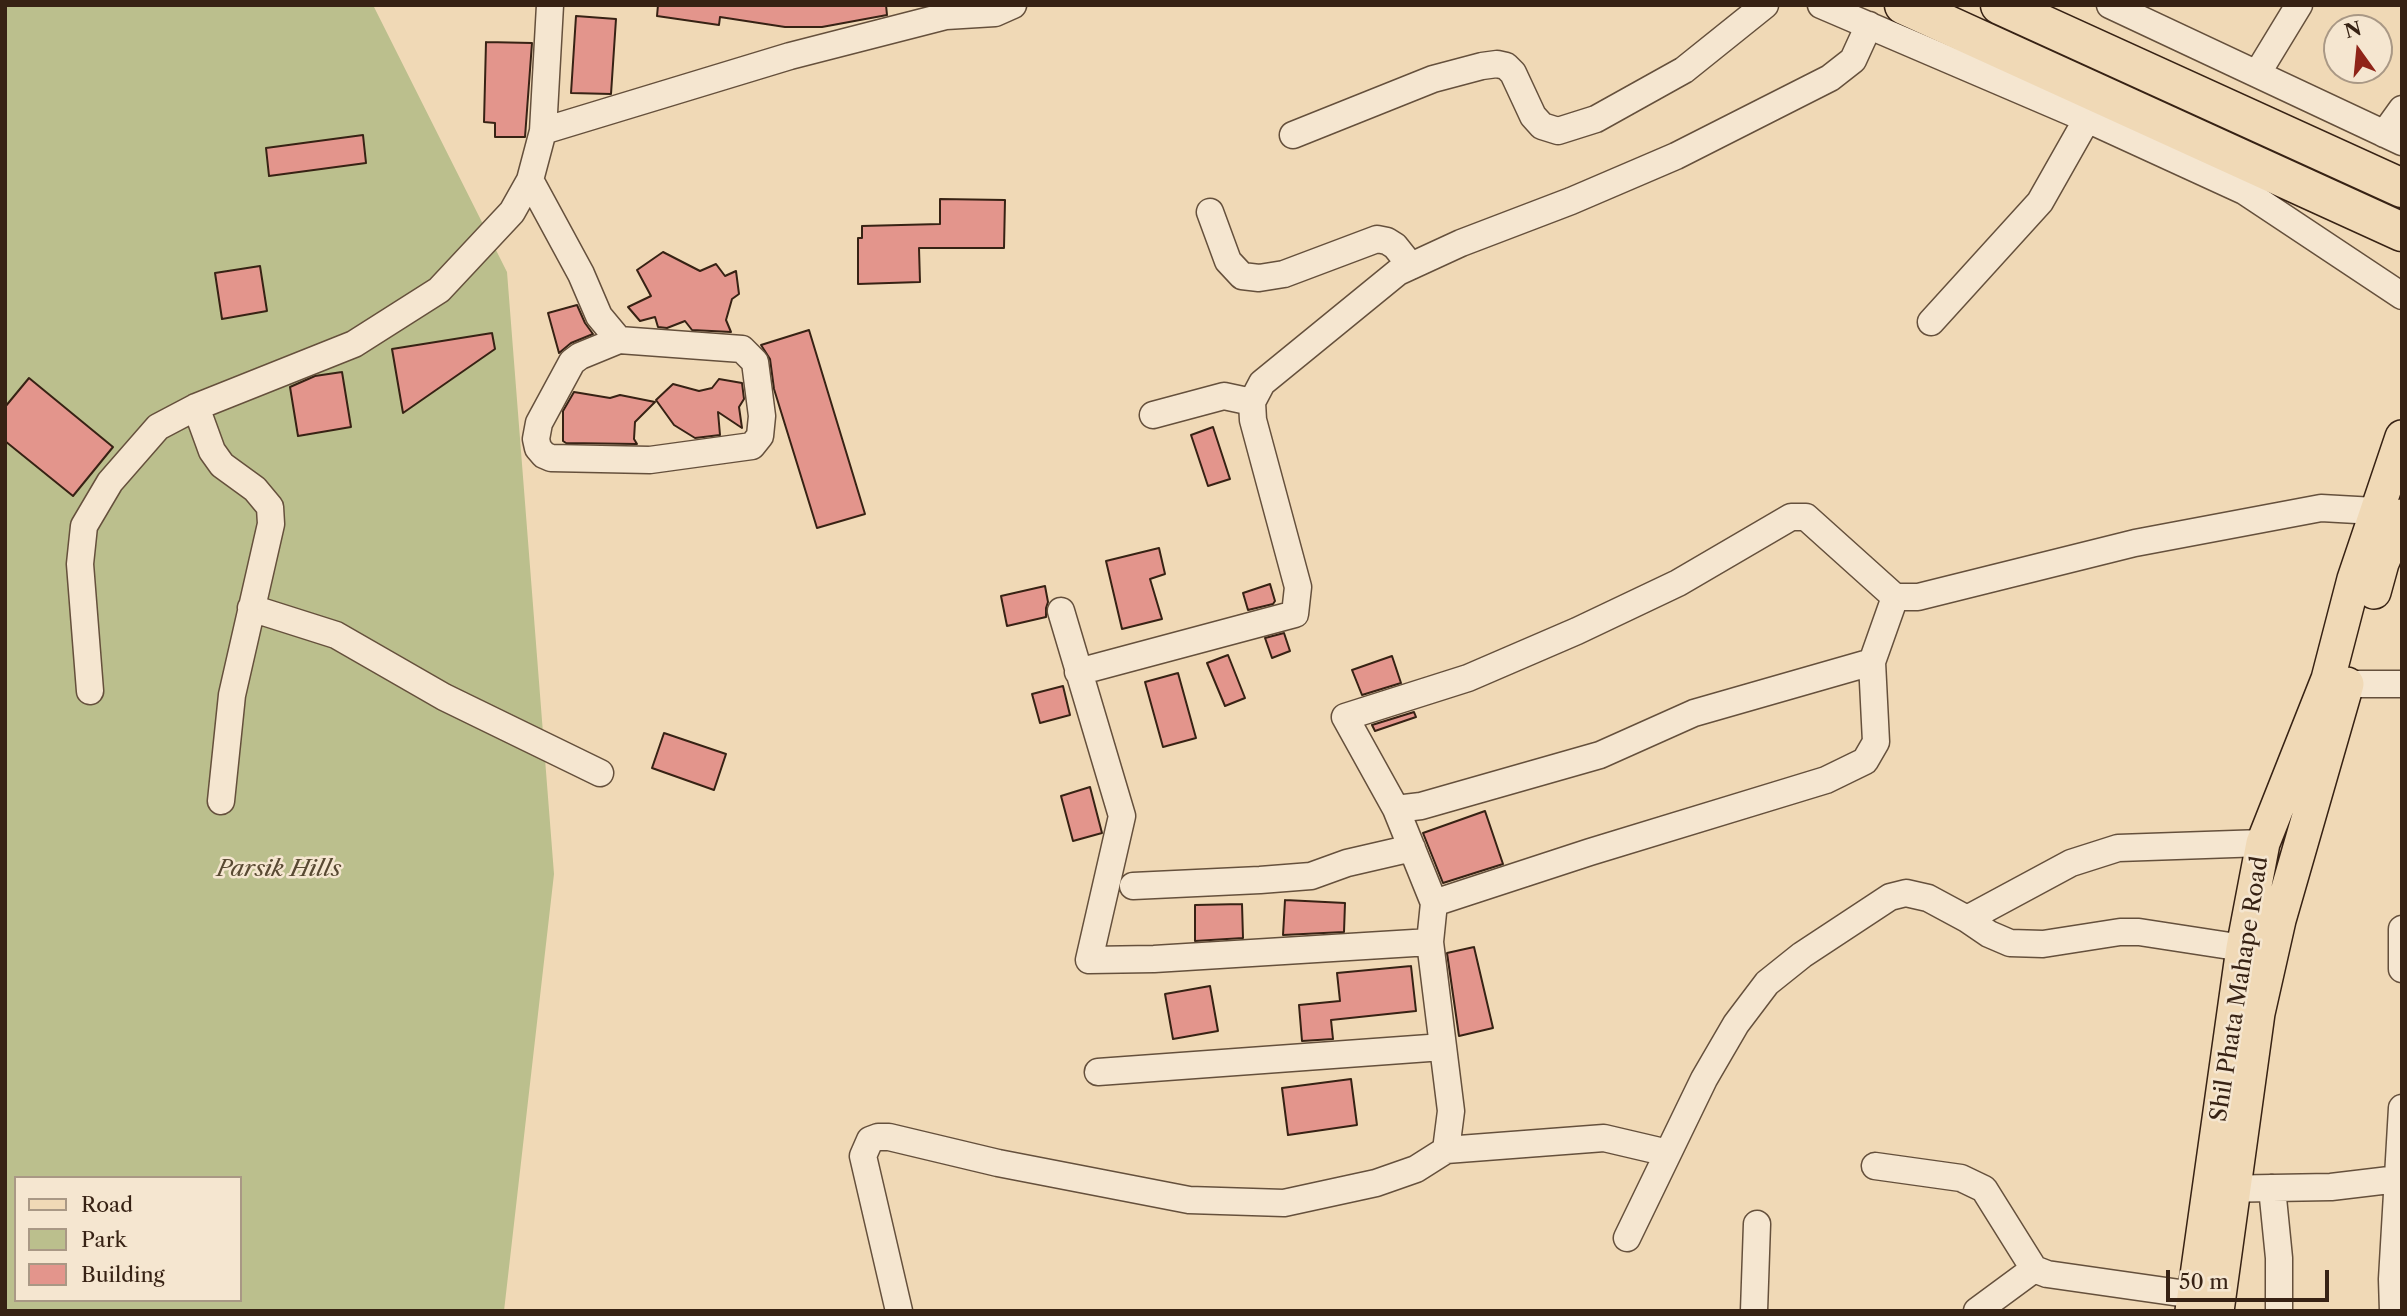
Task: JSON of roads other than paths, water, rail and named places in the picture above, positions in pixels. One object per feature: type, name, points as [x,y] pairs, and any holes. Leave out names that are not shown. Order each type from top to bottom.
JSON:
[{"type":"highway","points":[[1904,5],[2399,230]]},
{"type":"highway","points":[[2000,5],[2402,188]]},
{"type":"main road","name":"Shil Phata Mahape Road","points":[[2201,1306],[2221,1189],[2258,1013],[2338,681],[2354,579],[2389,513],[2402,438]]},
{"type":"main road","name":"Shil Phata Mahape Road","points":[[2221,1189],[2244,948],[2263,843],[2338,681]]},
{"type":"street","points":[[90,691],[80,564],[84,526],[110,482],[158,427],[196,407],[354,344],[439,290],[512,212],[530,180],[543,131],[551,5]]},
{"type":"street","points":[[543,131],[790,56],[947,16],[995,13],[1013,5]]},
{"type":"street","points":[[1293,135],[1433,79],[1497,64],[1506,66],[1513,73],[1533,116],[1542,126],[1558,131],[1595,119],[1684,71],[1765,5]]},
{"type":"street","points":[[1821,5],[2087,119],[2244,191],[2335,254],[2402,296]]},
{"type":"street","points":[[2110,5],[2393,138],[2402,109]]},
{"type":"street","points":[[2257,74],[2300,5]]},
{"type":"street","points":[[1078,672],[1295,614],[1298,587],[1253,420],[1252,402],[1262,383],[1398,272],[1461,243],[1571,201],[1676,156],[1830,78],[1853,60],[1868,25]]},
{"type":"street","points":[[1931,322],[2040,202],[2087,119]]},
{"type":"street","points":[[530,180],[581,274],[599,316],[619,340],[742,349],[755,362],[762,416],[761,436],[752,446],[650,460],[551,458],[544,455],[538,448],[536,439],[539,423],[572,362],[619,340]]},
{"type":"street","points":[[1210,212],[1228,261],[1242,276],[1259,278],[1284,274],[1377,239],[1395,246],[1411,266]]},
{"type":"street","points":[[1153,415],[1224,396],[1252,402]]},
{"type":"street","points":[[196,407],[212,451],[222,465],[255,489],[270,507],[271,524],[232,695],[220,802]]},
{"type":"street","points":[[1446,1150],[1451,1111],[1430,942],[1434,903],[1396,808],[1345,717],[1468,678],[1577,631],[1678,583],[1791,517],[1806,517],[1895,597],[1917,597],[2162,537],[2321,508],[2389,513]]},
{"type":"street","points":[[1434,903],[1826,780],[1866,761],[1876,742],[1872,662],[1895,597]]},
{"type":"street","points":[[251,608],[336,635],[444,697],[600,773]]},
{"type":"street","points":[[1061,611],[1122,816],[1089,960],[1154,960],[1430,942]]},
{"type":"street","points":[[1396,808],[1420,806],[1600,755],[1694,713],[1872,662]]},
{"type":"street","points":[[2338,681],[2402,684]]},
{"type":"street","points":[[1968,919],[2071,863],[2118,848],[2263,843]]},
{"type":"street","points":[[1133,886],[1311,876],[1347,863],[1412,848]]},
{"type":"street","points":[[1627,1238],[1704,1079],[1736,1024],[1767,984],[1802,955],[1890,897],[1906,893],[1928,898],[1968,919],[1989,934],[2010,943],[2043,944],[2129,932],[2244,948]]},
{"type":"street","points":[[2402,929],[2402,969]]},
{"type":"street","points":[[1098,1072],[1443,1047]]},
{"type":"street","points":[[2393,1311],[2392,1279],[2402,1108]]},
{"type":"street","points":[[899,1311],[863,1156],[870,1140],[878,1137],[889,1137],[998,1163],[1189,1200],[1284,1203],[1376,1183],[1416,1169],[1446,1150],[1604,1138],[1668,1153]]},
{"type":"street","points":[[1875,1166],[1961,1178],[1984,1189],[2034,1269],[2047,1275],[2201,1306]]},
{"type":"street","points":[[2221,1189],[2331,1187],[2398,1180]]},
{"type":"street","points":[[2272,1188],[2279,1258],[2279,1311]]},
{"type":"street","points":[[1754,1311],[1757,1224]]},
{"type":"street","points":[[1977,1311],[2034,1269]]},
{"type":"park label","name":"Parsik Hills","points":[[279,869]]}]
